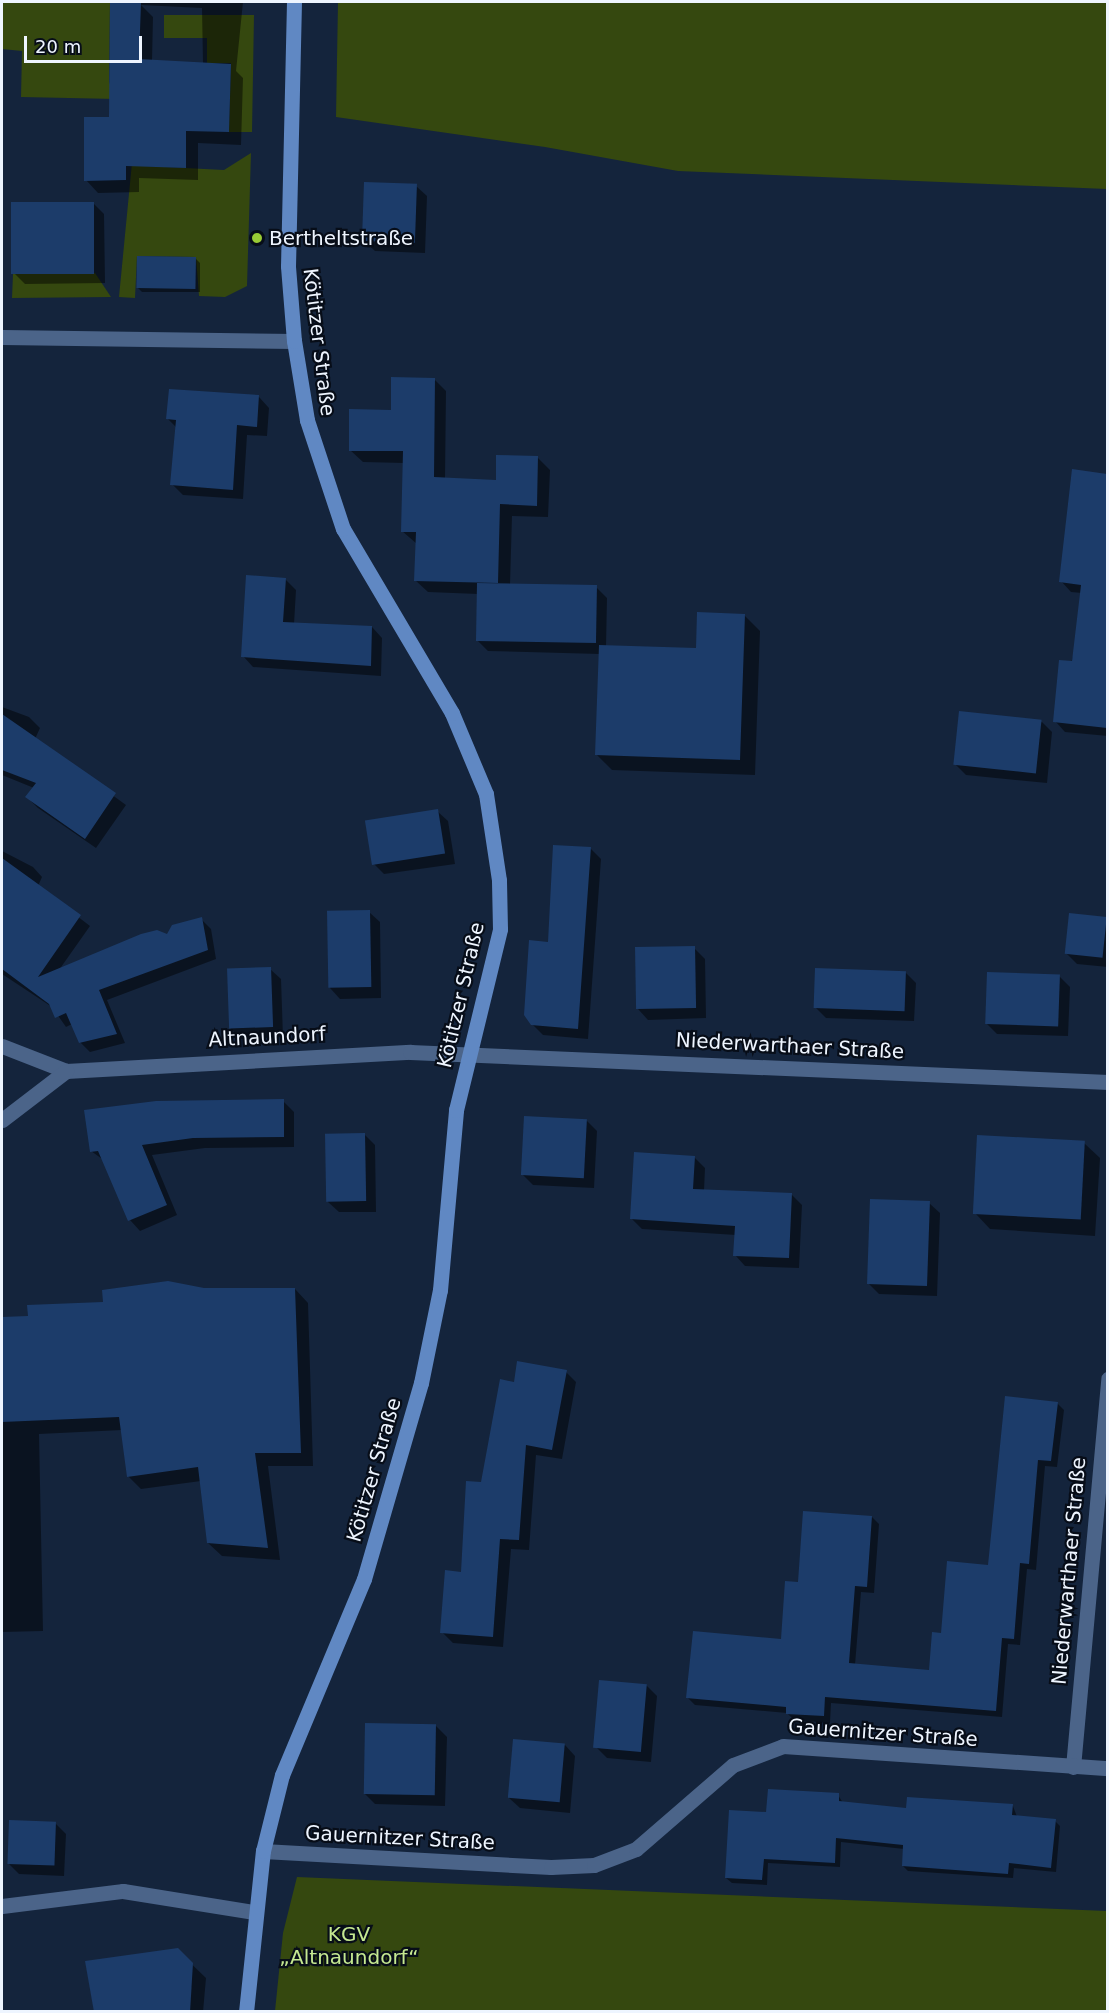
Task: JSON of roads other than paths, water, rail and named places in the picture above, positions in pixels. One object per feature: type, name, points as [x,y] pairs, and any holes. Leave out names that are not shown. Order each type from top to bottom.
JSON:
[{"type":"street","name":"Kötitzer Straße","points":[[246,2012],[254,1912],[263,1851],[282,1775],[301,1724],[364,1579],[421,1383],[440,1290],[456,1110],[500,929],[499,880],[486,794],[452,713],[343,529],[307,420],[294,341],[288,266],[294,2]]},
{"type":"street","points":[[2,337],[294,341]]},
{"type":"street","name":"Altnaundorf","points":[[2,1046],[66,1071],[249,1058],[470,1053]]},
{"type":"street","name":"Niederwarthaer Straße","points":[[470,1053],[1107,1082]]},
{"type":"street","points":[[2,1120],[66,1071]]},
{"type":"street","name":"Niederwarthaer Straße","points":[[1073,1767],[1107,1379]]},
{"type":"street","name":"Gauernitzer Straße","points":[[263,1851],[551,1867],[594,1865],[636,1849],[733,1765],[783,1746],[1107,1768]]},
{"type":"street","points":[[2,1906],[123,1891],[254,1912]]},
{"type":"place","name":"Bertheltstraße","points":[[257,238]]},
{"type":"park label","name":"KGV „Altnaundorf“","points":[[349,1946]]}]
